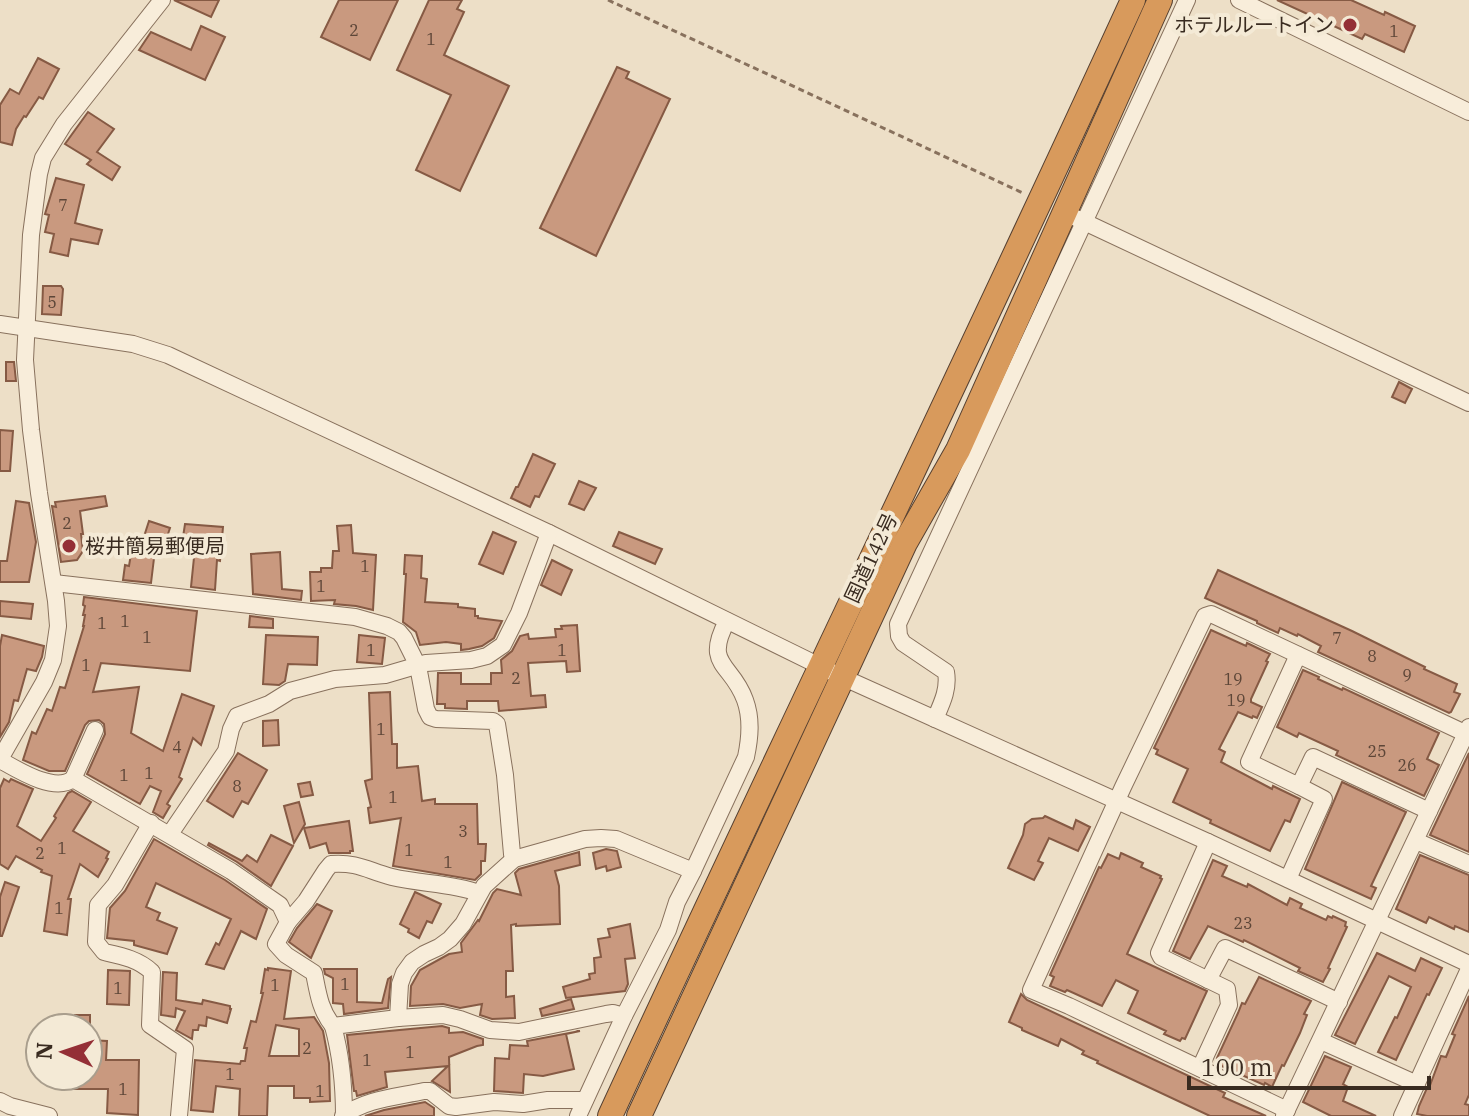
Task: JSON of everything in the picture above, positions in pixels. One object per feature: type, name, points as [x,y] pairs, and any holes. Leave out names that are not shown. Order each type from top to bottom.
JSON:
[{"type":"highway","name":"国道142号","points":[[639,1116],[832,672],[888,521],[1041,202],[1133,0]]},
{"type":"highway","name":"国道142号","points":[[610,1116],[832,672],[958,450],[1074,217],[1160,0]]},
{"type":"street","points":[[95,730],[73,779],[62,784],[47,782],[0,760],[5,742],[44,682],[53,660],[58,626],[27,393],[25,360],[31,235],[43,158],[64,124],[162,0]]},
{"type":"street","points":[[935,719],[945,694],[948,681],[946,672],[903,643],[898,624],[1074,217],[1187,0]]},
{"type":"street","points":[[1239,0],[1469,112]]},
{"type":"street","points":[[1074,217],[1469,403]]},
{"type":"street","points":[[0,324],[133,344],[168,355],[549,533],[832,672],[1208,842],[1469,966],[1402,1116]]},
{"type":"street","points":[[170,834],[226,751],[237,716],[306,686],[335,679],[385,675],[426,663],[471,660],[487,656],[503,645],[519,613],[549,533]]},
{"type":"street","points":[[54,583],[355,617],[399,632],[418,666],[423,698],[430,717],[493,721],[497,724],[514,859]]},
{"type":"street","points":[[1211,614],[1468,732],[1286,1113],[1200,1068],[1031,990],[1205,616],[1211,614]]},
{"type":"street","points":[[578,1116],[668,930],[677,902],[746,757],[749,714],[739,687],[718,654],[717,643],[727,621]]},
{"type":"street","points":[[1288,879],[1324,799],[1249,762],[1298,655]]},
{"type":"street","points":[[1299,786],[1313,757],[1429,811]]},
{"type":"street","points":[[73,779],[231,871],[280,905],[288,922]]},
{"type":"street","points":[[151,823],[115,885],[98,905],[96,942],[104,952],[130,958],[152,972],[150,1025],[185,1049],[179,1116]]},
{"type":"street","points":[[398,1018],[400,984],[412,962],[450,939],[463,924],[484,886],[514,859],[585,839],[616,839],[693,871]]},
{"type":"street","points":[[1416,841],[1469,864]]},
{"type":"street","points":[[1200,1068],[1229,1005],[1227,989],[1161,957],[1159,953],[1208,842]]},
{"type":"street","points":[[344,1116],[337,1038],[321,1005],[314,973],[286,955],[276,944],[288,922],[331,864],[363,866],[391,877],[463,887],[479,893]]},
{"type":"street","points":[[1208,980],[1225,948],[1339,1002]]},
{"type":"street","points":[[333,1026],[443,1015],[490,1030],[519,1032],[606,1014],[624,1016]]},
{"type":"street","points":[[1321,1041],[1417,1084]]},
{"type":"street","points":[[344,1116],[353,1108],[368,1103],[430,1091],[449,1106],[456,1107],[494,1102],[523,1104],[585,1100]]},
{"type":"street","points":[[0,1101],[49,1116]]},
{"type":"path","points":[[608,0],[1041,202]]},
{"type":"building","points":[[174,0],[219,0],[211,17]]},
{"type":"building","points":[[339,0],[398,0],[370,60],[321,37]]},
{"type":"building","points":[[429,0],[462,0],[457,9],[464,12],[444,55],[509,86],[460,191],[416,170],[451,95],[397,70]]},
{"type":"building","name":"ホテルルートイン","points":[[1277,0],[1351,0],[1415,26],[1404,52],[1365,34],[1362,39]]},
{"type":"building","points":[[201,26],[225,37],[205,80],[139,50],[151,32],[191,50]]},
{"type":"building","points":[[38,58],[59,69],[43,99],[39,97],[24,116],[16,129],[12,145],[0,142],[0,105],[10,89],[19,94]]},
{"type":"building","points":[[617,67],[629,72],[626,78],[670,99],[596,256],[540,228]]},
{"type":"building","points":[[88,112],[114,129],[97,152],[120,167],[112,180],[87,164],[91,160],[65,144]]},
{"type":"building","points":[[56,178],[84,185],[75,223],[102,230],[98,244],[71,239],[68,256],[50,252],[54,234],[45,232],[49,215],[45,214]]},
{"type":"building","points":[[43,286],[61,286],[63,289],[61,315],[42,314]]},
{"type":"building","points":[[6,362],[14,362],[16,381],[6,381]]},
{"type":"building","points":[[1399,382],[1412,389],[1405,403],[1392,397]]},
{"type":"building","points":[[0,430],[13,431],[10,471],[0,471]]},
{"type":"building","points":[[533,454],[555,464],[539,497],[535,496],[530,507],[511,498]]},
{"type":"building","points":[[579,481],[596,488],[584,510],[569,504]]},
{"type":"building","points":[[105,496],[107,506],[80,511],[83,551],[77,560],[61,562],[52,506],[56,507],[55,502]]},
{"type":"building","points":[[16,501],[29,503],[36,542],[29,582],[0,582],[0,561],[7,561]]},
{"type":"building","points":[[149,521],[170,528],[162,552],[155,550],[151,583],[123,580],[125,565],[129,566],[131,554],[138,555]]},
{"type":"building","points":[[185,524],[223,527],[215,590],[191,587],[196,538],[183,537]]},
{"type":"building","points":[[351,525],[353,553],[376,555],[373,610],[334,604],[335,600],[311,601],[310,572],[332,568],[333,551],[339,551],[337,526]]},
{"type":"building","points":[[493,532],[516,542],[503,574],[479,564]]},
{"type":"building","points":[[619,532],[662,549],[655,564],[613,546]]},
{"type":"building","points":[[280,552],[282,589],[302,591],[301,600],[253,594],[251,554]]},
{"type":"building","points":[[405,555],[422,556],[421,578],[427,579],[425,602],[458,604],[458,607],[475,609],[478,618],[502,621],[494,638],[482,646],[461,650],[461,644],[446,642],[420,645],[416,632],[403,622]]},
{"type":"building","points":[[552,560],[572,570],[561,595],[541,585]]},
{"type":"building","points":[[1218,570],[1352,631],[1457,684],[1454,692],[1460,694],[1451,712],[1318,652],[1321,646],[1298,634],[1280,628],[1278,633],[1205,598]]},
{"type":"building","points":[[84,597],[197,611],[190,671],[101,663],[93,692],[139,687],[131,733],[163,751],[182,694],[214,706],[201,745],[193,738],[179,777],[182,779],[167,804],[170,806],[163,818],[153,812],[161,791],[150,786],[140,804],[87,774],[105,734],[104,724],[99,720],[89,721],[85,725],[65,771],[49,771],[23,760],[32,732],[36,734],[47,709],[52,711],[60,687],[65,688],[84,626]]},
{"type":"building","points":[[0,601],[33,604],[31,619],[0,616]]},
{"type":"building","points":[[250,616],[273,619],[273,628],[249,627]]},
{"type":"building","points":[[577,625],[580,671],[567,672],[566,661],[528,663],[531,696],[545,695],[546,707],[499,711],[498,701],[467,701],[467,709],[445,708],[445,704],[437,704],[438,673],[461,673],[461,684],[491,684],[491,673],[502,673],[501,660],[512,651],[520,636],[528,634],[529,639],[556,637],[555,629]]},
{"type":"building","points":[[1211,630],[1270,654],[1251,699],[1251,702],[1262,707],[1257,718],[1238,712],[1219,749],[1225,752],[1221,762],[1272,789],[1273,786],[1300,799],[1290,822],[1285,820],[1270,851],[1173,802],[1188,769],[1156,754],[1158,750],[1154,748]]},
{"type":"building","points":[[2,635],[44,646],[36,671],[27,669],[18,701],[14,700],[9,722],[0,737],[0,646]]},
{"type":"building","points":[[266,635],[318,637],[317,665],[288,664],[285,681],[279,685],[263,684]]},
{"type":"building","points":[[359,635],[385,638],[382,664],[357,662]]},
{"type":"building","points":[[1303,670],[1439,733],[1427,759],[1439,765],[1424,796],[1336,755],[1338,751],[1299,733],[1297,737],[1277,727]]},
{"type":"building","points":[[390,692],[392,744],[397,744],[397,768],[418,766],[422,801],[435,799],[435,804],[477,804],[478,844],[486,844],[485,861],[481,861],[481,874],[475,880],[393,866],[401,818],[370,823],[368,808],[371,807],[365,781],[372,779],[369,693]]},
{"type":"building","points":[[278,720],[279,745],[263,746],[263,721]]},
{"type":"building","points":[[238,753],[267,770],[248,804],[242,801],[233,817],[207,801]]},
{"type":"building","points":[[1469,753],[1469,852],[1430,835]]},
{"type":"building","points":[[4,779],[33,789],[17,826],[41,841],[68,793],[72,791],[91,802],[73,831],[109,852],[108,859],[98,877],[80,864],[68,899],[71,899],[67,935],[44,931],[52,876],[16,856],[8,869],[0,864],[0,788]]},
{"type":"building","points":[[310,782],[313,795],[301,797],[298,784]]},
{"type":"building","points":[[1342,782],[1406,812],[1371,886],[1376,888],[1371,899],[1305,869]]},
{"type":"building","points":[[299,802],[305,824],[294,843],[284,806]]},
{"type":"building","points":[[1045,816],[1073,829],[1076,820],[1090,827],[1078,851],[1049,838],[1038,861],[1043,863],[1034,880],[1008,868],[1025,824]]},
{"type":"building","points":[[349,821],[353,851],[329,853],[326,843],[310,848],[304,828]]},
{"type":"building","points":[[271,835],[293,846],[271,886],[208,845],[242,861],[247,855],[257,862]]},
{"type":"building","points":[[154,839],[225,880],[267,909],[256,939],[241,931],[224,969],[206,964],[231,919],[156,883],[146,907],[160,913],[157,920],[177,928],[167,954],[134,945],[134,941],[107,938],[110,908],[125,891]]},
{"type":"building","points":[[606,849],[617,851],[621,867],[607,871],[606,866],[596,869],[593,853]]},
{"type":"building","points":[[579,852],[580,865],[555,871],[559,886],[560,924],[511,925],[513,971],[506,971],[506,997],[514,996],[515,1018],[492,1019],[480,1015],[482,1004],[460,1008],[443,1004],[410,1006],[411,986],[420,970],[449,954],[462,952],[461,943],[479,921],[497,889],[521,895],[515,873],[519,869]]},
{"type":"building","points":[[1121,853],[1143,863],[1141,867],[1162,879],[1127,954],[1207,991],[1185,1039],[1180,1041],[1128,1013],[1138,991],[1116,980],[1102,1006],[1050,986],[1054,977],[1050,975],[1099,867],[1108,854],[1119,859]]},
{"type":"building","points":[[1420,855],[1469,875],[1469,932],[1455,926],[1454,929],[1429,917],[1426,923],[1396,909]]},
{"type":"building","points":[[1213,860],[1227,866],[1222,876],[1247,887],[1248,884],[1287,905],[1290,898],[1302,904],[1300,908],[1326,920],[1328,916],[1333,916],[1346,922],[1347,927],[1323,982],[1244,940],[1208,926],[1190,959],[1173,951]]},
{"type":"building","points":[[5,882],[19,887],[0,936],[0,897]]},
{"type":"building","points":[[415,892],[441,904],[432,923],[427,921],[419,938],[400,924]]},
{"type":"building","points":[[317,904],[332,911],[311,958],[289,942]]},
{"type":"building","points":[[630,924],[635,958],[625,959],[628,984],[625,991],[566,998],[563,987],[590,979],[589,974],[595,973],[594,958],[601,957],[598,939],[610,937],[608,929]]},
{"type":"building","points":[[1377,953],[1415,971],[1421,958],[1442,968],[1396,1060],[1378,1052],[1411,987],[1389,976],[1355,1044],[1335,1035]]},
{"type":"building","points":[[265,969],[291,971],[284,1019],[314,1017],[323,1031],[329,1063],[330,1101],[310,1102],[310,1098],[294,1098],[294,1086],[268,1086],[267,1116],[239,1116],[240,1089],[216,1086],[213,1112],[191,1110],[195,1060],[240,1064],[245,1061],[247,1048],[244,1048],[251,1021],[256,1022]],"holes":[[[276,1025],[299,1029],[299,1056],[269,1056]]]},
{"type":"building","points":[[324,969],[357,969],[357,1002],[382,1003],[391,977],[388,1008],[344,1014],[343,1004],[333,1003],[333,978],[325,974]]},
{"type":"building","points":[[108,970],[130,971],[129,1005],[107,1004]]},
{"type":"building","points":[[163,972],[177,973],[176,1000],[202,1004],[203,1000],[230,1006],[227,1023],[207,1017],[206,1026],[199,1025],[198,1030],[193,1030],[192,1039],[176,1030],[185,1011],[176,1008],[175,1017],[161,1015]]},
{"type":"building","points":[[1259,977],[1311,1001],[1300,1033],[1272,1087],[1217,1064],[1242,1003],[1245,1004]]},
{"type":"building","points":[[1021,994],[1027,1000],[1225,1093],[1223,1097],[1266,1116],[1210,1116],[1097,1063],[1082,1054],[1084,1051],[1061,1039],[1058,1046],[1022,1030],[1009,1022]]},
{"type":"building","points":[[1469,996],[1469,1095],[1465,1104],[1469,1105],[1469,1116],[1417,1114],[1441,1056],[1446,1057],[1455,1035],[1452,1034]]},
{"type":"building","points":[[571,999],[574,1009],[542,1016],[540,1009]]},
{"type":"building","points":[[442,1026],[449,1028],[449,1033],[463,1032],[483,1039],[483,1045],[449,1057],[450,1092],[432,1081],[448,1066],[385,1072],[387,1087],[357,1096],[347,1035]]},
{"type":"building","points":[[580,1031],[566,1034],[574,1069],[543,1076],[524,1074],[523,1093],[494,1091],[495,1058],[509,1059],[510,1045],[528,1046],[527,1041]]},
{"type":"building","points":[[104,1041],[107,1041],[106,1060],[139,1060],[138,1115],[107,1113],[108,1089],[104,1089]]},
{"type":"building","points":[[1325,1056],[1351,1067],[1343,1084],[1348,1087],[1343,1101],[1376,1116],[1331,1116],[1303,1102]]},
{"type":"building","points":[[425,1102],[434,1108],[434,1116],[365,1116],[384,1110]]},
{"type":"place","name":"ホテルルートイン","points":[[1350,25]]},
{"type":"place","name":"桜井簡易郵便局","points":[[69,546]]}]
